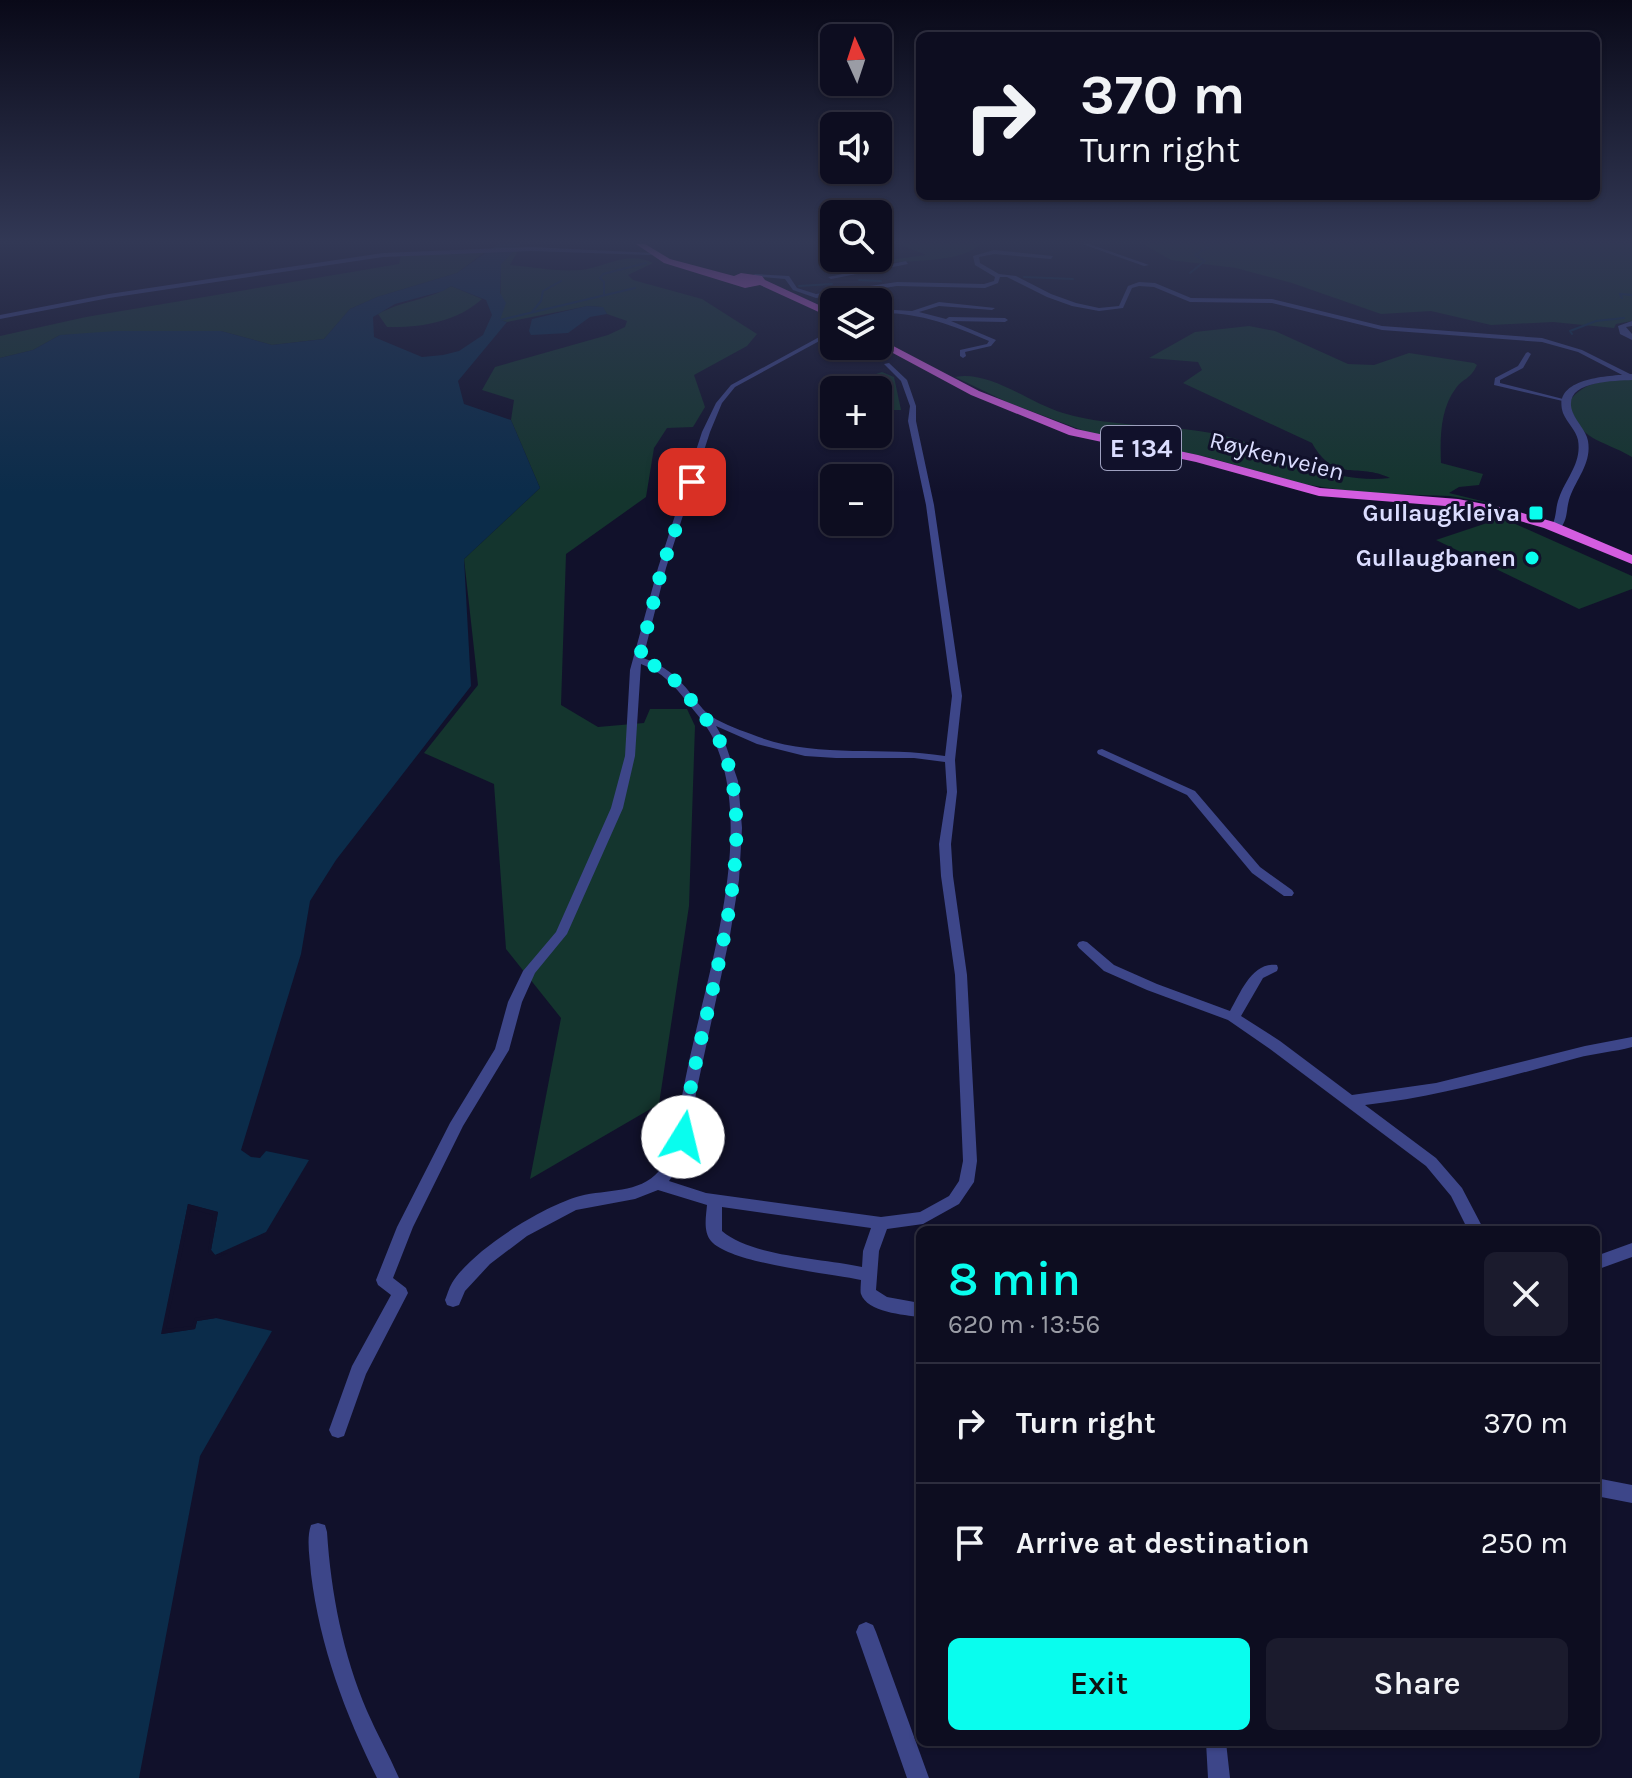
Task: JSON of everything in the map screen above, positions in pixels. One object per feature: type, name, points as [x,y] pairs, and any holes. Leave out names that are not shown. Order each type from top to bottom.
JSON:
[{"type":"highway","name":"Røykenveien","points":[[892,348],[984,397],[1088,436],[1198,459],[1319,492],[1472,505],[1556,527],[1632,560]]},
{"type":"street","points":[[962,327],[993,340],[989,345],[962,351],[963,356]]},
{"type":"street","points":[[1378,327],[1534,338],[1580,351],[1631,377]]},
{"type":"street","points":[[338,1430],[358,1372],[400,1293],[384,1280],[405,1227],[457,1123],[502,1050],[515,1002],[529,971],[561,934],[617,808],[628,769],[635,670],[662,568],[719,403],[733,386],[820,339]]},
{"type":"street","points":[[1528,354],[1521,367],[1497,379],[1496,384],[1565,401]]},
{"type":"street","points":[[656,1183],[715,1201],[881,1223],[923,1218],[954,1200],[966,1182],[970,1161],[961,975],[945,844],[952,792],[950,760],[957,696],[930,505],[912,421],[913,406],[904,380],[887,364]]},
{"type":"street","points":[[1556,527],[1563,519],[1565,498],[1577,478],[1583,449],[1583,439],[1568,415],[1565,401],[1574,388],[1587,382],[1631,377]]},
{"type":"street","points":[[453,1300],[454,1289],[469,1273],[531,1226],[570,1205],[635,1194],[656,1183],[673,1165],[683,1137],[734,865],[737,828],[732,783],[723,750],[705,716],[667,672],[639,660]]},
{"type":"street","points":[[705,716],[746,739],[787,749],[822,754],[904,754],[944,759]]},
{"type":"street","points":[[1102,752],[1191,793],[1256,870],[1288,893]]},
{"type":"street","points":[[1083,945],[1109,968],[1233,1017],[1350,1101],[1444,1174],[1474,1226]]},
{"type":"street","points":[[1233,1017],[1258,975],[1272,968]]},
{"type":"street","points":[[1350,1101],[1406,1094],[1480,1076],[1515,1072],[1579,1053],[1632,1042]]},
{"type":"street","points":[[715,1201],[713,1228],[722,1242],[764,1256],[867,1275]]},
{"type":"street","points":[[881,1223],[867,1275],[868,1292],[873,1299],[916,1309]]},
{"type":"street","points":[[1600,1262],[1632,1250]]},
{"type":"street","points":[[1600,1488],[1632,1494]]},
{"type":"street","points":[[318,1532],[319,1580],[333,1648],[368,1740],[388,1778]]},
{"type":"street","points":[[866,1632],[918,1778]]},
{"type":"street","points":[[1216,1746],[1219,1778]]},
{"type":"green space","points":[[41,327],[334,327],[324,339],[272,345],[221,331],[60,335],[33,350],[0,358],[0,336]]},
{"type":"green space","points":[[625,327],[746,327],[757,334],[747,346],[694,375],[705,407],[693,427],[667,428],[654,448],[646,497],[566,554],[561,705],[598,727],[644,723],[650,709],[687,709],[695,726],[689,906],[659,1104],[530,1179],[561,1018],[506,949],[494,784],[424,753],[478,685],[464,559],[540,488],[511,420],[514,400],[482,390],[495,367],[608,335]]},
{"type":"green space","points":[[1240,327],[1275,331],[1348,364],[1374,365],[1409,353],[1474,363],[1477,365],[1472,374],[1456,388],[1444,414],[1441,463],[1483,474],[1479,485],[1459,487],[1449,493],[1494,504],[1450,496],[1362,493],[1303,484],[1207,457],[1087,432],[1009,403],[955,377],[982,378],[1051,409],[1083,418],[1213,433],[1329,473],[1369,479],[1390,478],[1329,464],[1312,443],[1183,383],[1202,370],[1198,362],[1149,358],[1195,332]]},
{"type":"green space","points":[[882,372],[892,376],[872,376]]},
{"type":"green space","points":[[892,376],[894,377],[901,410],[892,410]]},
{"type":"green space","points":[[1632,379],[1632,457],[1585,432],[1569,402],[1589,386]]},
{"type":"green space","name":"Gullaugbanen","points":[[1502,518],[1632,576],[1632,589],[1579,609],[1436,540]]},
{"type":"water","points":[[334,327],[373,327],[374,337],[422,357],[459,351],[483,335],[487,327],[503,327],[458,381],[464,404],[511,420],[540,488],[464,559],[471,686],[336,860],[310,901],[301,954],[241,1150],[251,1157],[260,1158],[266,1151],[309,1160],[266,1232],[215,1255],[211,1250],[218,1212],[188,1204],[162,1334],[195,1329],[197,1321],[216,1318],[272,1331],[200,1456],[139,1778],[0,1778],[0,358],[33,350],[60,335],[116,331],[221,331],[272,345],[324,339]]},
{"type":"water","points":[[530,327],[576,327],[568,333],[531,335]]},
{"type":"pier","points":[[188,1204],[218,1212],[211,1250],[215,1255],[228,1253],[215,1259],[208,1253],[213,1215],[191,1209],[166,1329],[192,1326],[195,1318],[217,1314],[216,1318],[197,1321],[195,1329],[161,1334]]},
{"type":"waterway","points":[[1572,334],[1570,331],[1580,327]]},
{"type":"place","name":"Gullaugkleiva","points":[[1536,513]]},
{"type":"place","name":"Gullaugbanen","points":[[1532,558]]},
{"type":"route","points":[[683,1137],[734,865],[737,828],[735,802],[723,750],[705,716],[667,672],[639,660],[662,568],[692,482]]}]
